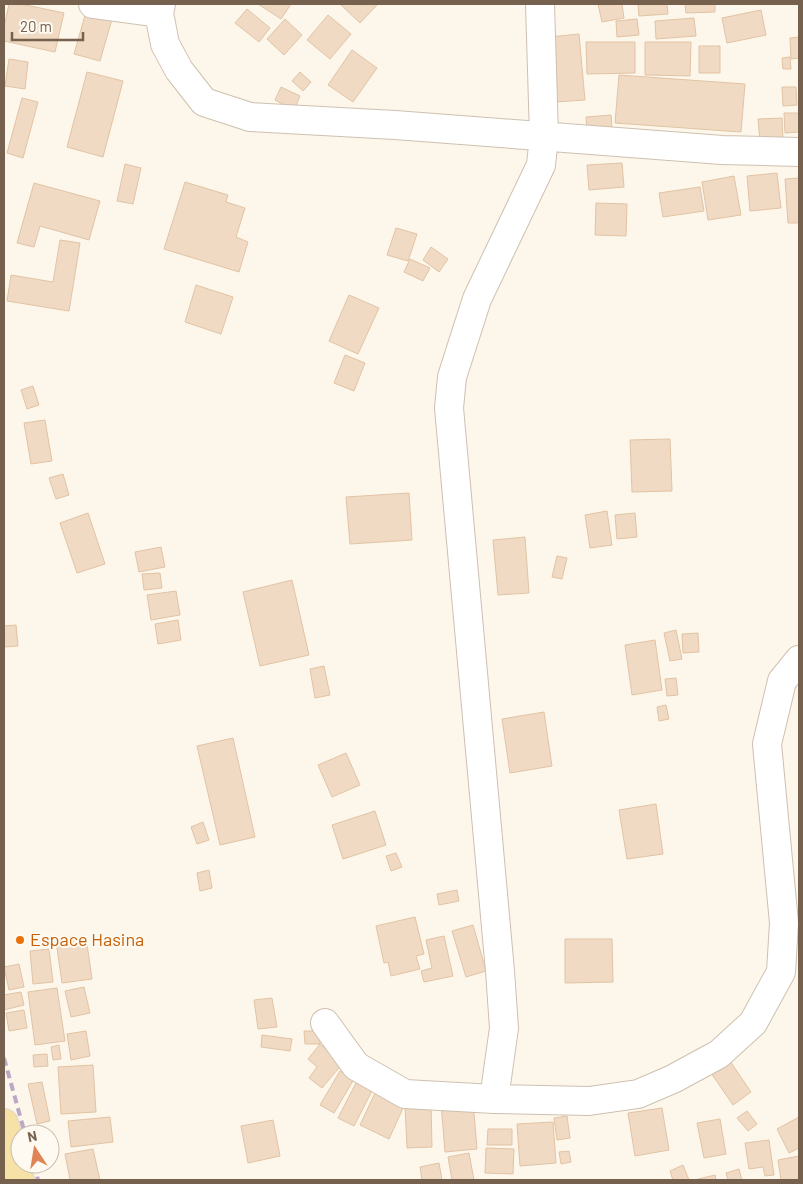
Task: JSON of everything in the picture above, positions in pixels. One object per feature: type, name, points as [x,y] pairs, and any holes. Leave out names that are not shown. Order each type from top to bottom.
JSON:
[{"type":"main road","points":[[4,1123],[20,1180]]},
{"type":"street","points":[[92,4],[160,8],[165,44],[179,70],[204,102],[250,117],[544,136],[722,150],[799,152]]},
{"type":"street","points":[[494,1099],[504,1028],[497,932],[449,408],[452,377],[477,299],[541,165],[544,136],[540,4]]},
{"type":"street","points":[[325,1023],[356,1066],[405,1094],[494,1099],[589,1101],[638,1094],[673,1079],[719,1054],[753,1023],[781,972],[784,923],[767,744],[782,681],[799,660]]},
{"type":"building","points":[[9,4],[21,4],[64,13],[55,52],[4,41],[4,27]]},
{"type":"building","points":[[258,4],[291,4],[281,19]]},
{"type":"building","points":[[340,4],[378,4],[360,23]]},
{"type":"building","points":[[598,4],[622,4],[624,18],[602,22]]},
{"type":"building","points":[[638,4],[667,4],[668,14],[639,16]]},
{"type":"building","points":[[685,4],[715,4],[715,12],[686,13]]},
{"type":"building","points":[[247,9],[270,28],[259,42],[235,23]]},
{"type":"building","points":[[761,10],[766,35],[727,43],[722,18]]},
{"type":"building","points":[[86,12],[112,19],[100,61],[74,54]]},
{"type":"building","points":[[328,15],[351,34],[330,59],[307,40]]},
{"type":"building","points":[[694,18],[696,36],[656,39],[655,21]]},
{"type":"building","points":[[285,19],[302,35],[284,55],[267,39]]},
{"type":"building","points":[[637,19],[639,35],[617,37],[616,21]]},
{"type":"building","points":[[579,34],[585,100],[555,102],[550,37]]},
{"type":"building","points":[[799,37],[799,58],[791,59],[790,38]]},
{"type":"building","points":[[586,42],[635,42],[635,73],[587,74]]},
{"type":"building","points":[[645,42],[691,42],[690,76],[645,75]]},
{"type":"building","points":[[699,46],[720,46],[720,73],[699,73]]},
{"type":"building","points":[[352,50],[377,68],[353,102],[328,85]]},
{"type":"building","points":[[790,57],[791,69],[783,69],[782,58]]},
{"type":"building","points":[[9,59],[28,62],[25,89],[5,86]]},
{"type":"building","points":[[87,72],[123,81],[103,157],[67,147]]},
{"type":"building","points":[[300,72],[311,82],[303,91],[292,81]]},
{"type":"building","points":[[619,75],[745,84],[741,132],[615,123]]},
{"type":"building","points":[[281,87],[300,96],[294,110],[275,100]]},
{"type":"building","points":[[782,87],[796,87],[797,105],[783,106]]},
{"type":"building","points":[[22,98],[38,102],[23,158],[7,153]]},
{"type":"building","points":[[784,113],[799,113],[799,132],[785,133]]},
{"type":"building","points":[[611,115],[612,128],[587,130],[586,117]]},
{"type":"building","points":[[782,118],[783,140],[760,141],[758,119]]},
{"type":"building","points":[[622,163],[624,187],[589,190],[587,165]]},
{"type":"building","points":[[125,164],[141,168],[133,204],[117,201]]},
{"type":"building","points":[[777,173],[781,208],[750,211],[747,176]]},
{"type":"building","points":[[734,176],[741,215],[708,220],[702,182]]},
{"type":"building","points":[[799,178],[799,223],[788,223],[785,179]]},
{"type":"building","points":[[185,182],[228,195],[226,202],[245,208],[236,237],[248,242],[239,272],[164,249]]},
{"type":"building","points":[[34,183],[100,201],[89,240],[40,226],[34,247],[17,243]]},
{"type":"building","points":[[700,187],[704,211],[663,217],[659,193]]},
{"type":"building","points":[[596,203],[627,204],[626,236],[595,235]]},
{"type":"building","points":[[396,228],[417,234],[408,261],[387,255]]},
{"type":"building","points":[[60,240],[80,243],[69,311],[7,301],[11,275],[53,282]]},
{"type":"building","points":[[431,247],[448,259],[439,272],[423,260]]},
{"type":"building","points":[[410,259],[430,268],[423,281],[404,272]]},
{"type":"building","points":[[196,285],[233,297],[221,334],[185,322]]},
{"type":"building","points":[[349,295],[379,308],[358,354],[329,341]]},
{"type":"building","points":[[345,355],[365,363],[354,391],[334,383]]},
{"type":"building","points":[[33,386],[39,405],[27,409],[21,390]]},
{"type":"building","points":[[45,420],[52,461],[31,464],[24,423]]},
{"type":"building","points":[[670,439],[672,491],[632,492],[630,440]]},
{"type":"building","points":[[63,474],[69,495],[56,499],[49,478]]},
{"type":"building","points":[[409,493],[412,540],[350,544],[346,497]]},
{"type":"building","points":[[607,511],[612,545],[590,548],[585,515]]},
{"type":"building","points":[[88,513],[105,564],[77,573],[60,523]]},
{"type":"building","points":[[635,513],[637,537],[617,539],[615,515]]},
{"type":"building","points":[[525,537],[529,593],[498,595],[493,540]]},
{"type":"building","points":[[161,547],[165,567],[139,572],[135,552]]},
{"type":"building","points":[[557,556],[567,558],[562,579],[552,577]]},
{"type":"building","points":[[160,573],[162,588],[144,590],[142,574]]},
{"type":"building","points":[[292,580],[309,655],[260,666],[243,592]]},
{"type":"building","points":[[176,591],[180,615],[151,620],[147,595]]},
{"type":"building","points":[[178,620],[181,640],[158,644],[155,624]]},
{"type":"building","points":[[16,625],[18,646],[4,647],[4,626]]},
{"type":"building","points":[[676,630],[682,659],[670,661],[664,633]]},
{"type":"building","points":[[698,633],[699,652],[683,653],[682,634]]},
{"type":"building","points":[[655,640],[662,690],[632,695],[625,645]]},
{"type":"building","points":[[324,666],[330,695],[315,698],[310,669]]},
{"type":"building","points":[[676,678],[678,695],[667,696],[665,679]]},
{"type":"building","points":[[666,705],[669,719],[659,721],[657,707]]},
{"type":"building","points":[[544,712],[552,766],[510,773],[502,719]]},
{"type":"building","points":[[233,738],[255,837],[220,845],[197,746]]},
{"type":"building","points":[[346,753],[360,785],[332,797],[318,765]]},
{"type":"building","points":[[656,804],[663,854],[627,859],[619,810]]},
{"type":"building","points":[[375,811],[386,845],[343,859],[332,825]]},
{"type":"building","points":[[203,822],[209,840],[197,844],[191,827]]},
{"type":"building","points":[[396,853],[402,867],[391,871],[386,856]]},
{"type":"building","points":[[209,870],[212,888],[200,891],[197,873]]},
{"type":"building","points":[[457,890],[459,901],[439,905],[437,894]]},
{"type":"building","points":[[415,917],[424,954],[416,956],[420,969],[391,976],[388,962],[384,963],[376,926]]},
{"type":"building","points":[[473,925],[486,971],[466,977],[452,931]]},
{"type":"building","points":[[444,936],[453,976],[424,982],[421,971],[432,968],[426,940]]},
{"type":"building","points":[[86,937],[92,979],[62,983],[56,941]]},
{"type":"building","points":[[565,939],[612,939],[613,982],[565,983]]},
{"type":"building","points":[[49,949],[53,982],[33,984],[30,951]]},
{"type":"building","points":[[19,964],[24,987],[9,990],[4,967]]},
{"type":"building","points":[[84,987],[90,1013],[71,1017],[65,991]]},
{"type":"building","points":[[57,988],[65,1041],[35,1045],[28,992]]},
{"type":"building","points":[[21,992],[24,1005],[4,1010],[4,995]]},
{"type":"building","points":[[272,998],[277,1027],[258,1029],[254,1000]]},
{"type":"building","points":[[24,1010],[27,1028],[9,1031],[6,1013]]},
{"type":"building","points":[[86,1031],[90,1056],[71,1060],[67,1034]]},
{"type":"building","points":[[304,1031],[320,1031],[320,1044],[305,1044]]},
{"type":"building","points":[[262,1035],[292,1039],[290,1051],[261,1047]]},
{"type":"building","points":[[320,1044],[343,1063],[322,1088],[309,1078],[317,1067],[308,1059]]},
{"type":"building","points":[[59,1045],[61,1059],[53,1060],[51,1047]]},
{"type":"building","points":[[47,1054],[48,1066],[34,1067],[33,1055]]},
{"type":"building","points":[[730,1061],[751,1092],[733,1105],[711,1073]]},
{"type":"building","points":[[93,1065],[96,1112],[61,1114],[58,1067]]},
{"type":"building","points":[[340,1071],[354,1079],[334,1113],[320,1105]]},
{"type":"building","points":[[42,1082],[50,1121],[37,1124],[28,1084]]},
{"type":"building","points":[[356,1083],[372,1091],[354,1126],[338,1118]]},
{"type":"building","points":[[375,1093],[404,1106],[389,1139],[360,1125]]},
{"type":"building","points":[[473,1101],[477,1149],[445,1152],[441,1103]]},
{"type":"building","points":[[431,1104],[432,1147],[407,1148],[405,1105]]},
{"type":"building","points":[[662,1108],[669,1150],[635,1156],[628,1113]]},
{"type":"building","points":[[747,1111],[757,1124],[748,1131],[737,1118]]},
{"type":"building","points":[[567,1116],[570,1138],[557,1140],[554,1118]]},
{"type":"building","points":[[110,1117],[113,1142],[71,1147],[68,1121]]},
{"type":"building","points":[[799,1117],[799,1148],[789,1153],[777,1129]]},
{"type":"building","points":[[720,1119],[726,1154],[704,1158],[697,1123]]},
{"type":"building","points":[[273,1120],[280,1156],[248,1163],[241,1126]]},
{"type":"building","points":[[553,1122],[556,1163],[520,1166],[517,1124]]},
{"type":"building","points":[[488,1129],[512,1129],[512,1145],[487,1145]]},
{"type":"building","points":[[769,1140],[774,1175],[765,1176],[763,1167],[749,1169],[745,1143]]},
{"type":"building","points":[[486,1148],[514,1149],[513,1174],[485,1173]]},
{"type":"building","points":[[93,1149],[100,1180],[70,1180],[65,1154]]},
{"type":"building","points":[[569,1151],[571,1162],[561,1164],[559,1152]]},
{"type":"building","points":[[469,1153],[474,1180],[452,1180],[448,1157]]},
{"type":"building","points":[[799,1156],[799,1180],[781,1180],[778,1160]]},
{"type":"building","points":[[439,1163],[442,1180],[422,1180],[420,1167]]},
{"type":"building","points":[[683,1165],[689,1180],[673,1180],[670,1171]]},
{"type":"building","points":[[739,1169],[742,1180],[728,1180],[726,1173]]},
{"type":"building","points":[[715,1175],[716,1180],[694,1180]]},
{"type":"railway","points":[[4,1058],[22,1124]]},
{"type":"railway","points":[[36,1174],[38,1180]]},
{"type":"place","name":"Espace Hasina","points":[[20,940]]}]
